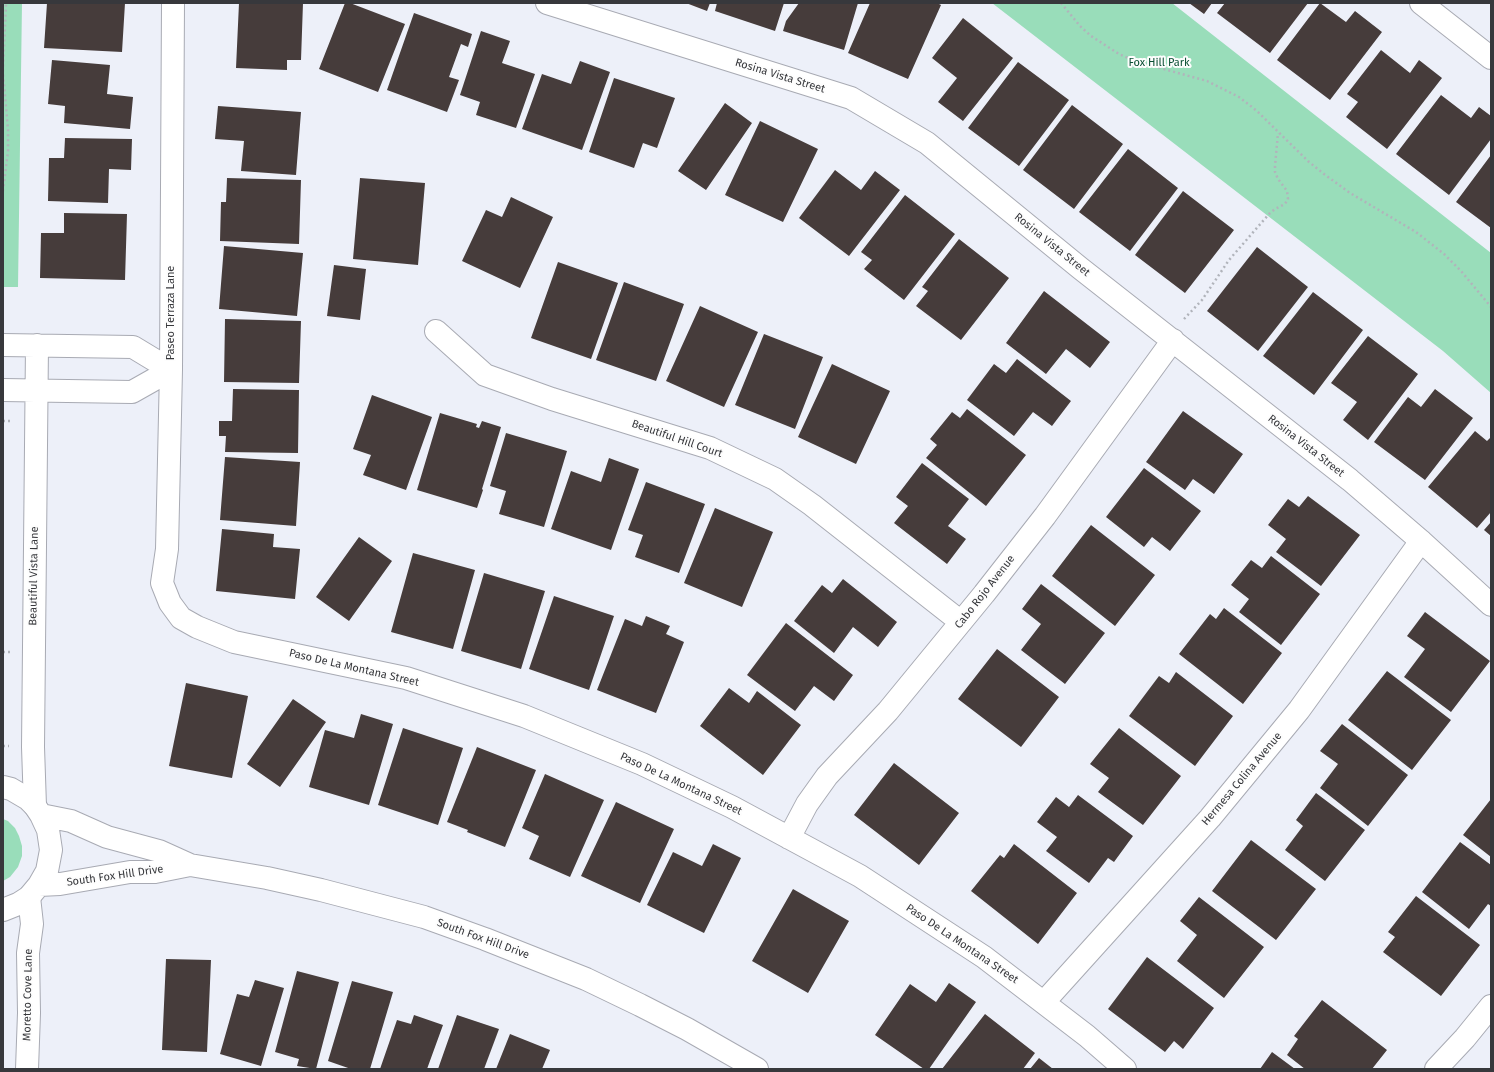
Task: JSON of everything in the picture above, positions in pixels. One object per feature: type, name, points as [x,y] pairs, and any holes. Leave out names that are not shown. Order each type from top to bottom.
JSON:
[{"type":"street","name":"Paseo Terraza Lane","points":[[173,3],[167,549],[162,583],[170,603],[182,618]]},
{"type":"street","name":"Rosina Vista Street","points":[[547,3],[851,98],[927,143],[1080,268],[1350,480],[1421,541],[1491,605]]},
{"type":"street","points":[[1421,3],[1491,58]]},
{"type":"street","name":"Beautiful Hill Court","points":[[436,331],[485,375],[552,399],[710,448],[775,479],[812,505],[961,622]]},
{"type":"street","name":"Cabo Rojo Avenue","points":[[789,838],[807,804],[827,776],[888,711],[961,622],[1044,516],[1172,340]]},
{"type":"street","points":[[3,345],[133,347],[170,370],[132,392],[3,390]]},
{"type":"street","name":"Beautiful Vista Lane","points":[[37,345],[32,747],[38,811]]},
{"type":"street","name":"Hermesa Colina Avenue","points":[[1044,1002],[1118,918],[1210,818],[1298,710],[1421,541]]},
{"type":"street","name":"Paso De La Montana Street","points":[[182,618],[234,642],[406,678],[524,716],[642,764],[732,807],[860,876],[984,957],[1087,1036],[1125,1069]]},
{"type":"street","points":[[3,787],[11,789],[28,799],[38,811],[48,830],[51,850],[47,871],[34,891],[18,904],[3,910]]},
{"type":"street","name":"South Fox Hill Drive","points":[[38,811],[71,821],[107,837],[159,850],[190,865],[267,878],[321,890],[424,918],[485,939],[586,979],[694,1032],[757,1069]]},
{"type":"street","name":"South Fox Hill Drive","points":[[34,891],[60,884],[130,872],[156,872],[190,865]]},
{"type":"street","name":"Moretto Cove Lane","points":[[27,1069],[29,938],[32,924],[34,891]]},
{"type":"street","points":[[1436,1069],[1465,1038],[1491,1006]]},
{"type":"path","points":[[3,191],[8,151],[8,130],[3,72],[6,3]]},
{"type":"path","points":[[1061,3],[1080,26],[1104,46],[1119,54],[1135,61],[1194,77],[1219,86],[1239,97],[1251,106],[1309,162],[1350,193],[1416,232],[1435,246],[1461,271],[1491,307]]},
{"type":"path","points":[[1182,320],[1202,300],[1229,260],[1269,214],[1285,204],[1288,199],[1287,191],[1278,179],[1275,172],[1278,132]]},
{"type":"green space","points":[[3,3],[22,3],[18,287],[3,287]]},
{"type":"green space","name":"Fox Hill Park","points":[[992,3],[1172,3],[1491,253],[1491,393],[1443,351]]},
{"type":"green space","points":[[3,819],[8,821],[15,828],[22,846],[22,856],[18,867],[10,877],[3,881]]},
{"type":"building","points":[[47,3],[125,3],[122,52],[44,48]]},
{"type":"building","points":[[239,3],[303,3],[301,60],[287,60],[287,70],[236,68]]},
{"type":"building","points":[[345,3],[350,3],[405,24],[378,92],[319,69]]},
{"type":"building","points":[[686,3],[710,3],[707,11]]},
{"type":"building","points":[[717,3],[784,3],[775,31],[715,11]]},
{"type":"building","points":[[799,3],[858,3],[844,50],[783,31],[786,21]]},
{"type":"building","points":[[870,3],[937,3],[941,5],[908,79],[848,53]]},
{"type":"building","points":[[1189,3],[1212,3],[1204,14]]},
{"type":"building","points":[[1225,3],[1308,3],[1270,53],[1217,13]]},
{"type":"building","points":[[1320,3],[1346,22],[1355,11],[1382,32],[1330,100],[1277,60]]},
{"type":"building","points":[[414,13],[472,34],[468,47],[461,44],[449,77],[459,80],[447,112],[387,90]]},
{"type":"building","points":[[963,18],[1013,58],[963,121],[938,102],[957,78],[932,58]]},
{"type":"building","points":[[481,31],[510,41],[502,63],[535,74],[516,128],[476,115],[480,102],[460,95]]},
{"type":"building","points":[[1381,50],[1410,73],[1419,60],[1442,78],[1387,149],[1346,117],[1358,102],[1347,94]]},
{"type":"building","points":[[52,60],[110,65],[107,94],[133,97],[130,129],[64,123],[65,106],[48,104]]},
{"type":"building","points":[[580,61],[610,72],[582,150],[522,129],[542,74],[571,84]]},
{"type":"building","points":[[1018,62],[1069,100],[1019,166],[968,128]]},
{"type":"building","points":[[614,78],[675,98],[657,148],[643,143],[634,168],[589,152]]},
{"type":"building","points":[[1441,95],[1471,118],[1479,107],[1491,116],[1491,139],[1449,195],[1396,154]]},
{"type":"building","points":[[725,103],[752,123],[706,190],[678,171]]},
{"type":"building","points":[[1072,105],[1123,144],[1074,209],[1023,170]]},
{"type":"building","points":[[218,106],[301,112],[296,175],[241,171],[244,141],[215,139]]},
{"type":"building","points":[[760,121],[818,149],[783,222],[725,195]]},
{"type":"building","points":[[65,138],[132,139],[131,170],[109,169],[108,203],[48,201],[49,158],[64,158]]},
{"type":"building","points":[[1128,149],[1178,188],[1130,251],[1079,212]]},
{"type":"building","points":[[1491,155],[1491,228],[1456,202]]},
{"type":"building","points":[[835,170],[861,190],[875,171],[900,190],[849,256],[799,218]]},
{"type":"building","points":[[227,178],[301,180],[299,244],[220,241],[221,202],[226,202]]},
{"type":"building","points":[[360,178],[425,183],[418,265],[353,259]]},
{"type":"building","points":[[1183,191],[1234,230],[1185,293],[1135,255]]},
{"type":"building","points":[[905,195],[955,234],[904,300],[864,269],[872,260],[861,252]]},
{"type":"building","points":[[511,197],[553,217],[520,288],[462,261],[486,210],[502,217]]},
{"type":"building","points":[[64,213],[127,214],[125,280],[40,278],[41,233],[64,233]]},
{"type":"building","points":[[959,239],[1009,278],[961,340],[916,306],[928,291],[922,287]]},
{"type":"building","points":[[224,246],[303,253],[297,316],[219,309]]},
{"type":"building","points":[[1257,247],[1308,287],[1258,351],[1207,311]]},
{"type":"building","points":[[558,262],[618,283],[591,359],[531,338]]},
{"type":"building","points":[[334,265],[366,269],[360,320],[327,316]]},
{"type":"building","points":[[624,282],[684,304],[656,381],[596,360]]},
{"type":"building","points":[[1044,291],[1110,342],[1090,368],[1066,349],[1046,374],[1006,343]]},
{"type":"building","points":[[1313,292],[1363,330],[1314,395],[1263,356]]},
{"type":"building","points":[[700,306],[758,332],[724,407],[666,381]]},
{"type":"building","points":[[225,319],[301,321],[299,383],[224,382]]},
{"type":"building","points":[[764,334],[823,357],[795,429],[735,405]]},
{"type":"building","points":[[1368,336],[1418,374],[1368,440],[1343,420],[1357,402],[1331,383]]},
{"type":"building","points":[[1017,359],[1071,401],[1052,426],[1033,412],[1014,436],[967,400],[994,364],[1006,373]]},
{"type":"building","points":[[832,364],[890,391],[856,464],[798,437]]},
{"type":"building","points":[[233,389],[299,390],[298,453],[225,452],[226,436],[219,436],[219,421],[232,421]]},
{"type":"building","points":[[1435,389],[1473,418],[1425,480],[1374,442],[1408,397],[1421,407]]},
{"type":"building","points":[[372,395],[432,417],[406,490],[363,475],[371,455],[353,449]]},
{"type":"building","points":[[967,409],[1026,455],[986,506],[926,458],[937,445],[930,439],[952,412],[960,418]]},
{"type":"building","points":[[1183,411],[1243,454],[1214,494],[1193,479],[1185,490],[1146,462]]},
{"type":"building","points":[[440,413],[477,424],[476,427],[479,428],[482,421],[501,427],[477,508],[417,490]]},
{"type":"building","points":[[1475,431],[1487,441],[1491,437],[1491,512],[1477,528],[1428,487]]},
{"type":"building","points":[[506,433],[567,451],[544,527],[499,514],[506,491],[490,486]]},
{"type":"building","points":[[225,457],[300,462],[296,526],[220,520]]},
{"type":"building","points":[[609,458],[639,469],[611,550],[551,529],[571,471],[601,482]]},
{"type":"building","points":[[922,463],[969,499],[948,526],[966,539],[947,564],[894,523],[908,506],[896,497]]},
{"type":"building","points":[[1144,468],[1201,511],[1170,551],[1152,537],[1144,547],[1106,517]]},
{"type":"building","points":[[646,482],[705,504],[679,573],[635,557],[643,535],[628,530]]},
{"type":"building","points":[[1308,496],[1360,535],[1321,586],[1276,552],[1286,539],[1268,525],[1288,499],[1299,507]]},
{"type":"building","points":[[715,508],[773,532],[742,607],[684,583]]},
{"type":"building","points":[[1491,522],[1491,536],[1484,530]]},
{"type":"building","points":[[1091,525],[1155,575],[1115,626],[1052,576]]},
{"type":"building","points":[[222,529],[274,534],[273,547],[300,549],[295,599],[216,591]]},
{"type":"building","points":[[359,537],[392,561],[349,621],[316,597]]},
{"type":"building","points":[[413,553],[475,570],[453,649],[391,632]]},
{"type":"building","points":[[1271,556],[1320,594],[1281,645],[1239,612],[1249,599],[1231,585],[1251,560],[1262,568]]},
{"type":"building","points":[[484,573],[545,591],[521,669],[461,651]]},
{"type":"building","points":[[843,579],[897,622],[878,647],[853,627],[834,653],[794,621],[822,585],[832,593]]},
{"type":"building","points":[[1041,584],[1105,633],[1065,684],[1021,650],[1041,624],[1022,609]]},
{"type":"building","points":[[554,596],[614,616],[589,690],[529,669]]},
{"type":"building","points":[[1224,608],[1282,653],[1243,704],[1179,654],[1210,614],[1216,619]]},
{"type":"building","points":[[1425,612],[1490,661],[1451,712],[1404,677],[1425,649],[1407,636]]},
{"type":"building","points":[[646,616],[670,626],[666,634],[684,642],[656,713],[597,690],[625,619],[642,626]]},
{"type":"building","points":[[786,623],[853,675],[834,701],[814,686],[795,711],[747,675]]},
{"type":"building","points":[[997,649],[1059,697],[1021,747],[958,699]]},
{"type":"building","points":[[1387,671],[1451,720],[1412,770],[1348,720]]},
{"type":"building","points":[[1176,672],[1233,716],[1195,766],[1129,716],[1159,676],[1169,683]]},
{"type":"building","points":[[186,683],[248,696],[232,778],[169,766]]},
{"type":"building","points":[[729,688],[749,703],[757,691],[801,725],[763,775],[700,726]]},
{"type":"building","points":[[293,699],[326,722],[280,787],[247,764]]},
{"type":"building","points":[[361,714],[393,724],[369,805],[309,787],[325,730],[354,738]]},
{"type":"building","points":[[1342,724],[1408,775],[1368,826],[1320,788],[1338,764],[1320,751]]},
{"type":"building","points":[[403,728],[463,748],[438,825],[378,805]]},
{"type":"building","points":[[1119,728],[1181,776],[1143,825],[1098,792],[1109,778],[1090,764]]},
{"type":"building","points":[[477,747],[536,770],[505,847],[467,832],[468,830],[447,822]]},
{"type":"building","points":[[894,763],[959,813],[919,865],[854,815]]},
{"type":"building","points":[[545,774],[604,800],[570,877],[529,859],[539,836],[522,828]]},
{"type":"building","points":[[1316,793],[1365,830],[1325,881],[1285,850],[1303,826],[1296,820]]},
{"type":"building","points":[[1078,795],[1133,836],[1114,862],[1108,858],[1089,883],[1046,851],[1057,837],[1037,822],[1056,797],[1069,807]]},
{"type":"building","points":[[1491,799],[1491,857],[1463,835]]},
{"type":"building","points":[[616,802],[674,829],[640,903],[581,876]]},
{"type":"building","points":[[1251,840],[1316,889],[1276,940],[1212,891]]},
{"type":"building","points":[[1460,842],[1491,865],[1491,906],[1488,904],[1469,929],[1422,892]]},
{"type":"building","points":[[713,844],[741,858],[704,933],[647,905],[673,852],[702,866]]},
{"type":"building","points":[[1014,844],[1077,893],[1038,944],[971,891],[1000,855],[1004,858]]},
{"type":"building","points":[[793,889],[849,921],[808,993],[752,961]]},
{"type":"building","points":[[1416,896],[1480,945],[1441,996],[1383,952],[1395,937],[1388,932]]},
{"type":"building","points":[[1199,897],[1264,947],[1224,998],[1177,961],[1197,935],[1180,921]]},
{"type":"building","points":[[1147,957],[1214,1008],[1183,1049],[1174,1041],[1165,1052],[1108,1009]]},
{"type":"building","points":[[166,959],[211,960],[207,1052],[162,1050]]},
{"type":"building","points":[[297,971],[339,982],[316,1069],[297,1066],[299,1059],[275,1052]]},
{"type":"building","points":[[255,980],[284,988],[261,1066],[220,1054],[237,994],[249,997]]},
{"type":"building","points":[[352,981],[393,992],[370,1069],[351,1069],[328,1061]]},
{"type":"building","points":[[949,983],[976,1002],[929,1069],[924,1069],[875,1035],[910,984],[936,1002]]},
{"type":"building","points":[[1322,1000],[1387,1050],[1372,1069],[1305,1069],[1287,1055],[1298,1039],[1294,1036]]},
{"type":"building","points":[[985,1014],[1035,1053],[1023,1069],[942,1069]]},
{"type":"building","points":[[414,1015],[443,1025],[427,1069],[380,1069],[397,1020],[411,1024]]},
{"type":"building","points":[[457,1015],[499,1029],[484,1069],[438,1069]]},
{"type":"building","points":[[510,1034],[550,1050],[542,1069],[496,1069]]},
{"type":"building","points":[[1272,1052],[1295,1069],[1260,1069]]},
{"type":"building","points":[[1039,1058],[1053,1069],[1030,1069]]}]
